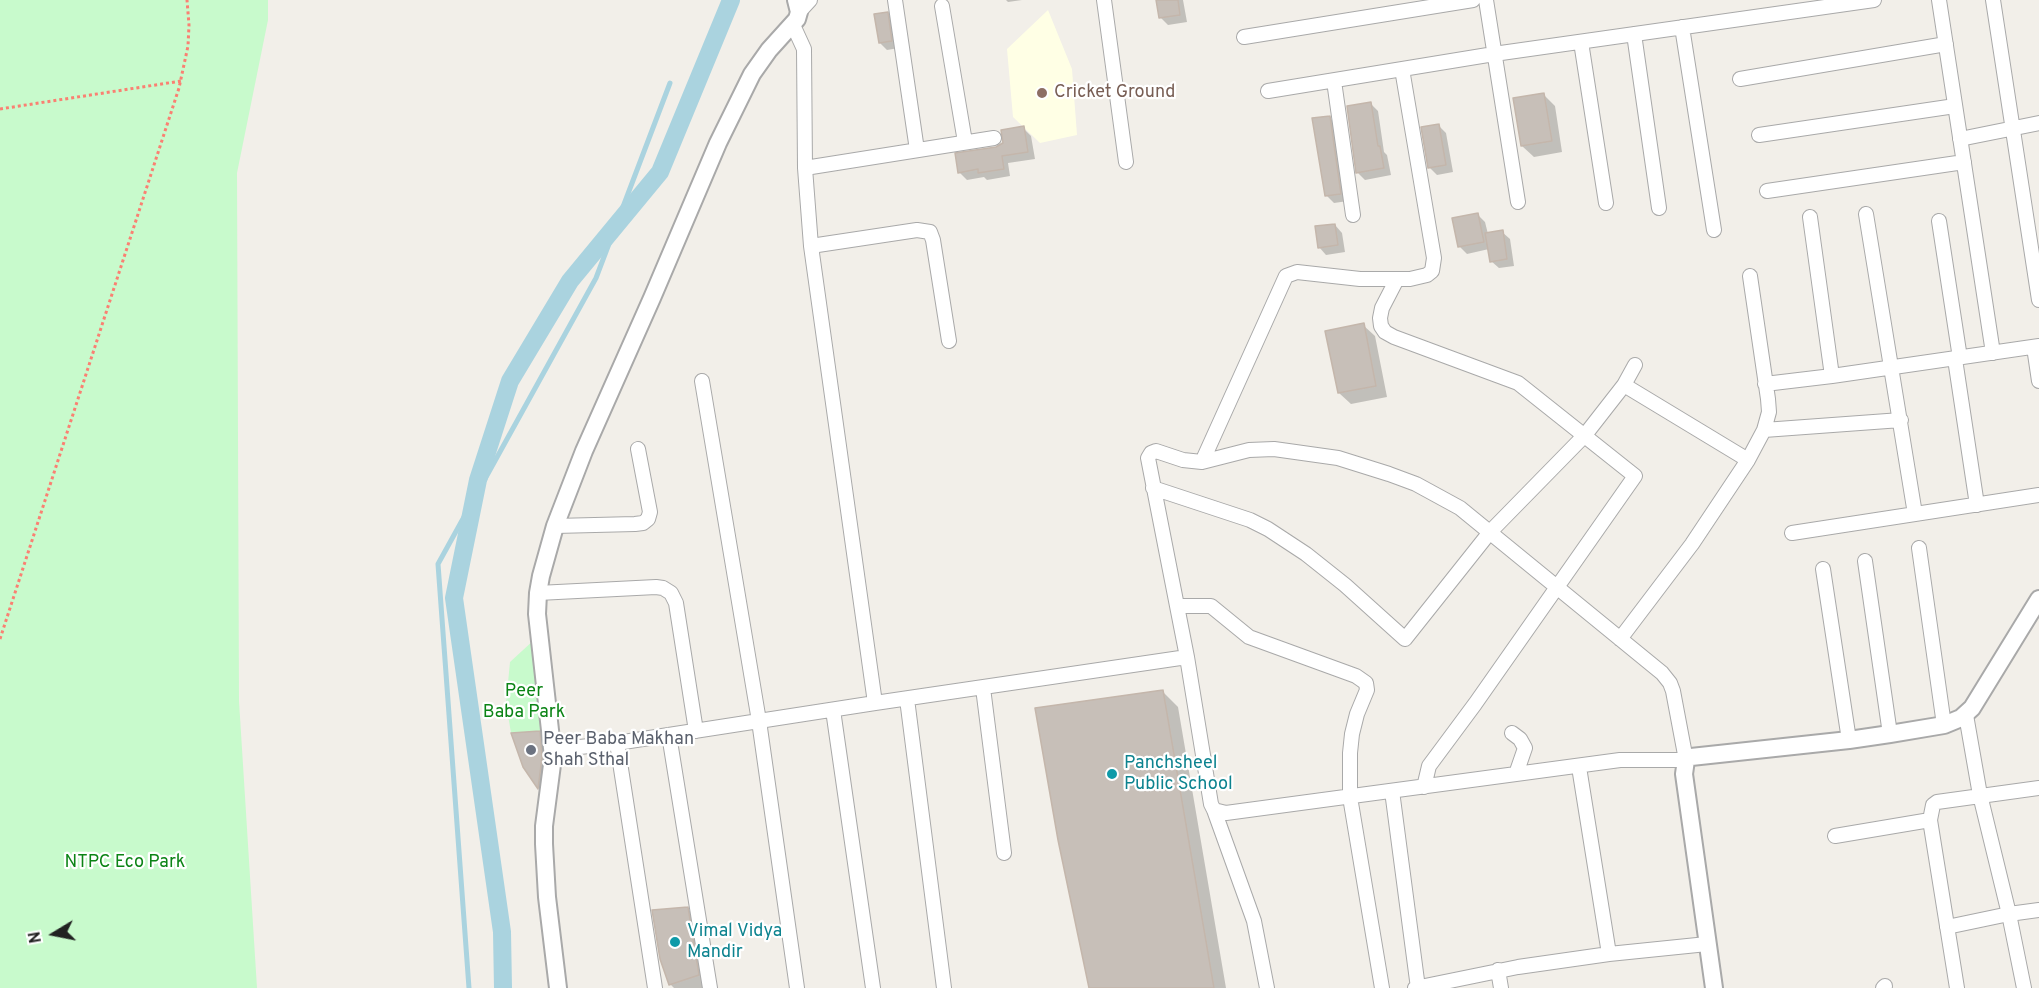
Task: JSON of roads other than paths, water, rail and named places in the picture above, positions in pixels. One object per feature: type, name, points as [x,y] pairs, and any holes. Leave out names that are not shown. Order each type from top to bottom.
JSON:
[{"type":"street","points":[[895,0],[916,150]]},
{"type":"street","points":[[1104,0],[1126,162]]},
{"type":"street","points":[[1244,38],[1473,0]]},
{"type":"street","points":[[1485,0],[1518,202]]},
{"type":"street","points":[[1269,91],[1494,54],[1874,0]]},
{"type":"street","points":[[1939,0],[1993,353]]},
{"type":"street","points":[[1994,0],[2013,128],[2032,205],[2039,300]]},
{"type":"street","points":[[942,6],[965,142]]},
{"type":"street","points":[[799,9],[804,49],[805,168],[811,246],[875,703]]},
{"type":"street","points":[[558,988],[547,897],[544,844],[544,826],[553,769],[537,614],[538,593],[555,526],[584,451],[718,142],[753,74],[799,9]]},
{"type":"street","points":[[1682,27],[1714,230]]},
{"type":"street","points":[[1634,34],[1659,208]]},
{"type":"street","points":[[1581,42],[1606,202]]},
{"type":"street","points":[[1740,79],[1946,44]]},
{"type":"street","points":[[1202,462],[1286,276],[1297,272],[1360,279],[1397,279],[1427,275],[1432,271],[1434,258],[1402,69]]},
{"type":"street","points":[[1334,81],[1353,215]]},
{"type":"street","points":[[1759,135],[1955,105]]},
{"type":"street","points":[[1960,139],[2039,123]]},
{"type":"street","points":[[805,168],[994,138]]},
{"type":"street","points":[[1767,191],[1964,162]]},
{"type":"street","points":[[1866,214],[1915,514]]},
{"type":"street","points":[[1810,217],[1832,376]]},
{"type":"street","points":[[1939,221],[1977,505]]},
{"type":"street","points":[[811,246],[917,230],[930,232],[949,341]]},
{"type":"street","points":[[1620,639],[1692,544],[1748,460],[1764,430],[1769,412],[1750,276]]},
{"type":"street","points":[[1397,279],[1382,308],[1381,326],[1385,332],[1518,383],[1635,476],[1429,766],[1424,787]]},
{"type":"street","points":[[1765,384],[2036,347],[2039,381]]},
{"type":"street","points":[[1153,488],[1250,519],[1268,529],[1306,554],[1345,585],[1405,639],[1490,532],[1585,435],[1624,385],[1635,364]]},
{"type":"street","points":[[702,381],[759,721],[797,988]]},
{"type":"street","points":[[1624,385],[1748,460]]},
{"type":"street","points":[[1764,430],[1900,420]]},
{"type":"street","points":[[555,526],[635,524],[643,523],[648,519],[650,512],[638,449]]},
{"type":"street","points":[[1266,988],[1254,921],[1211,804],[1187,657],[1148,463],[1151,453],[1156,451],[1183,460],[1202,462],[1235,452],[1260,449],[1290,450],[1338,458],[1416,483],[1460,508],[1662,673],[1670,683],[1686,760],[1684,774],[1714,988]]},
{"type":"street","points":[[1792,533],[2039,495]]},
{"type":"street","points":[[1919,548],[1944,725]]},
{"type":"street","points":[[1865,561],[1890,734]]},
{"type":"street","points":[[1823,569],[1849,741]]},
{"type":"street","points":[[538,593],[656,587],[671,593],[676,603],[696,731]]},
{"type":"street","points":[[1215,810],[1226,813],[1620,760],[1686,760],[1691,757],[1849,741],[1944,725],[1966,715],[1972,708],[2039,599]]},
{"type":"street","points":[[1177,606],[1211,606],[1249,637],[1356,675],[1366,683],[1367,690],[1352,734],[1350,797],[1382,988]]},
{"type":"street","points":[[552,750],[616,743],[1187,657]]},
{"type":"street","points":[[983,688],[1004,853]]},
{"type":"street","points":[[907,699],[944,988]]},
{"type":"street","points":[[833,710],[873,988]]},
{"type":"street","points":[[1966,715],[1980,795],[2009,914],[2024,988]]},
{"type":"street","points":[[1512,733],[1520,739],[1525,748],[1516,774]]},
{"type":"street","points":[[669,735],[710,988]]},
{"type":"street","points":[[616,743],[655,988]]},
{"type":"street","points":[[1579,767],[1609,954]]},
{"type":"street","points":[[1957,988],[1930,810],[1937,802],[2039,788]]},
{"type":"street","points":[[1392,791],[1417,988],[1498,970],[1609,954],[1707,944]]},
{"type":"street","points":[[1834,836],[1930,820]]},
{"type":"street","points":[[1947,927],[2039,910]]},
{"type":"street","points":[[1498,970],[1501,988]]},
{"type":"waterway","points":[[503,988],[502,932],[454,598],[478,480],[510,381],[570,281],[660,172],[731,0]]},
{"type":"waterway","points":[[469,988],[438,564],[596,278],[670,83]]},
{"type":"place","name":"Cricket Ground","points":[[1042,93]]},
{"type":"place","name":"Peer Baba Makhan Shah Sthal","points":[[531,750]]},
{"type":"place","name":"Panchsheel Public School","points":[[1112,774]]},
{"type":"place","name":"Vimal Vidya Mandir","points":[[675,942]]},
{"type":"park label","name":"Peer Baba Park","points":[[524,702]]},
{"type":"park label","name":"NTPC Eco Park","points":[[125,863]]}]
